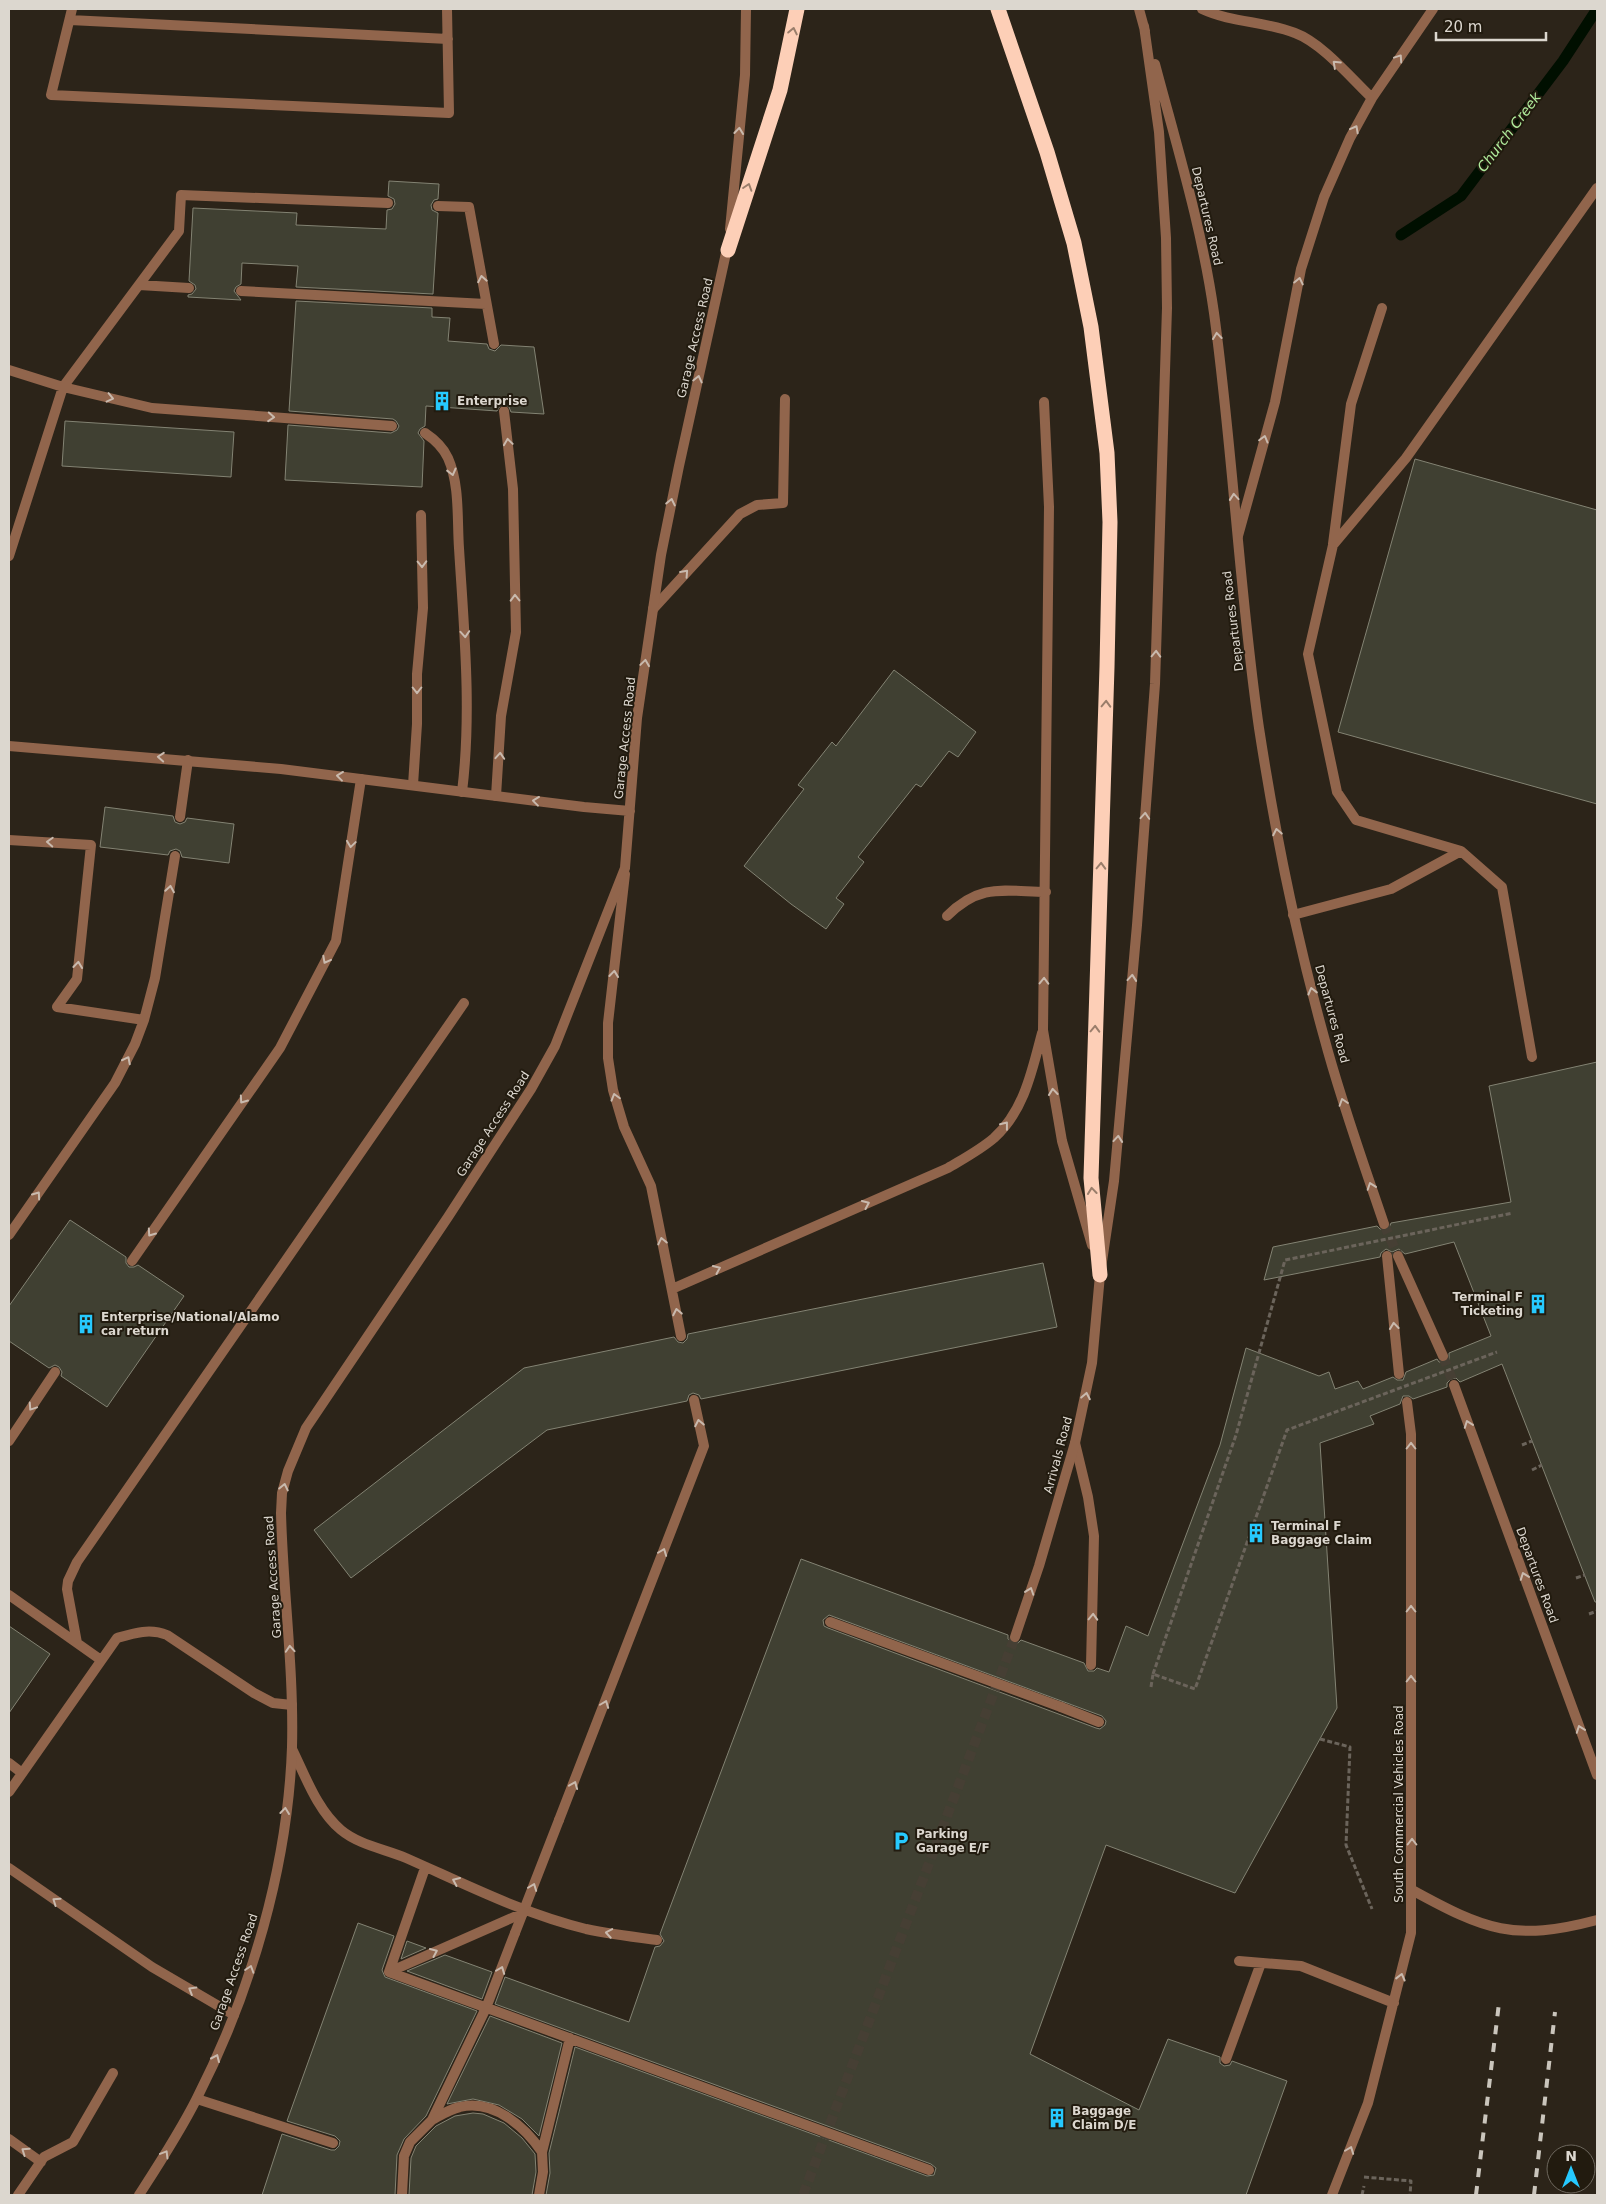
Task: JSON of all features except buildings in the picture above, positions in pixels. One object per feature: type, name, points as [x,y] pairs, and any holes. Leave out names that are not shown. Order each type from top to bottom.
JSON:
[{"type":"highway","points":[[728,250],[780,90],[797,9]]},
{"type":"highway","points":[[998,9],[1047,152],[1074,243],[1091,327],[1106,444],[1109,488],[1109,611],[1091,1178],[1100,1274]]},
{"type":"street","points":[[72,9],[51,95],[449,113],[447,9]]},
{"type":"street","name":"Garage Access Road","points":[[139,2195],[197,2100],[234,2015],[262,1935],[272,1891],[285,1813],[292,1749],[292,1705],[281,1513],[284,1486],[296,1449],[318,1410],[448,1217],[542,1070],[565,1024],[625,868],[637,718],[668,514],[728,250],[745,75],[746,9]]},
{"type":"street","name":"Departures Road","points":[[1139,9],[1194,205],[1204,255],[1221,370],[1242,599],[1259,727],[1294,915],[1324,1038],[1384,1224]]},
{"type":"street","points":[[1202,9],[1228,19],[1276,27],[1297,34],[1314,44],[1372,98]]},
{"type":"street","points":[[1237,537],[1275,402],[1296,296],[1312,232],[1336,166],[1372,98],[1433,9]]},
{"type":"street","points":[[70,20],[448,39]]},
{"type":"street","name":"Arrivals Road","points":[[1015,1637],[1039,1566],[1075,1443],[1092,1363],[1100,1274],[1114,1181],[1138,906],[1157,630],[1167,308],[1166,238],[1159,132],[1144,26]]},
{"type":"street","points":[[1333,545],[1406,458],[1597,188]]},
{"type":"street","points":[[9,556],[63,387],[179,231],[181,195],[388,202]]},
{"type":"street","points":[[438,206],[470,207],[494,344]]},
{"type":"street","points":[[139,285],[189,288]]},
{"type":"street","points":[[241,291],[486,304]]},
{"type":"street","points":[[1382,308],[1351,404],[1333,545],[1308,654],[1337,792],[1356,820],[1461,851],[1502,888],[1532,1058]]},
{"type":"street","points":[[9,370],[63,387],[152,408],[392,426]]},
{"type":"street","points":[[653,609],[740,514],[757,505],[783,503],[785,399]]},
{"type":"street","points":[[1044,402],[1050,507],[1043,1030],[1062,1141],[1100,1274]]},
{"type":"street","points":[[496,796],[501,716],[516,632],[513,481],[504,411]]},
{"type":"street","points":[[425,433],[443,450],[448,458],[454,481],[468,677],[467,744],[462,792]]},
{"type":"street","points":[[413,785],[417,724],[417,674],[423,608],[421,515]]},
{"type":"street","points":[[9,746],[188,760],[630,811]]},
{"type":"street","points":[[180,817],[188,760]]},
{"type":"street","points":[[132,1261],[280,1048],[336,941],[361,779]]},
{"type":"street","points":[[9,840],[91,845],[77,979],[57,1007],[144,1020]]},
{"type":"street","points":[[1294,915],[1391,889],[1461,851]]},
{"type":"street","points":[[9,1235],[115,1082],[134,1044],[144,1020],[160,954],[175,856]]},
{"type":"street","points":[[625,868],[608,1023],[609,1067],[613,1090],[624,1127],[651,1186],[682,1336]]},
{"type":"street","points":[[947,916],[966,898],[976,894],[996,891],[1046,892]]},
{"type":"street","points":[[77,1643],[67,1590],[68,1581],[77,1562],[464,1003]]},
{"type":"street","points":[[672,1289],[948,1168],[981,1148],[1004,1127],[1020,1103],[1032,1072],[1043,1030]]},
{"type":"street","points":[[1387,1256],[1400,1374]]},
{"type":"street","points":[[1398,1256],[1443,1356]]},
{"type":"street","points":[[9,1441],[55,1372]]},
{"type":"street","name":"Departures Road","points":[[1454,1385],[1597,1775]]},
{"type":"street","points":[[402,2195],[404,2156],[410,2142],[432,2120],[486,2008],[704,1446],[694,1400]]},
{"type":"street","name":"South Commercial Vehicles Road","points":[[1332,2195],[1368,2102],[1411,1933],[1411,1434],[1407,1402]]},
{"type":"street","points":[[1075,1443],[1088,1496],[1094,1536],[1091,1665]]},
{"type":"street","points":[[9,1595],[101,1660]]},
{"type":"street","points":[[830,1622],[1099,1722]]},
{"type":"street","points":[[9,1792],[117,1638],[138,1632],[158,1632],[178,1642],[272,1703],[292,1705]]},
{"type":"street","points":[[292,1749],[321,1805],[340,1829],[353,1838],[407,1858],[425,1868],[485,1894],[563,1922],[586,1929],[658,1940]]},
{"type":"street","points":[[9,1763],[22,1773]]},
{"type":"street","points":[[9,1868],[152,1967],[234,2015]]},
{"type":"street","points":[[389,1972],[425,1868]]},
{"type":"street","points":[[1412,1890],[1467,1918],[1501,1930],[1533,1931],[1597,1920]]},
{"type":"street","points":[[389,1972],[523,1913]]},
{"type":"street","points":[[1239,1961],[1302,1966],[1394,2004]]},
{"type":"street","points":[[1226,2059],[1262,1963]]},
{"type":"street","points":[[389,1972],[930,2171]]},
{"type":"street","points":[[539,2195],[544,2172],[542,2152],[570,2038]]},
{"type":"street","points":[[18,2195],[44,2157],[73,2142],[113,2073]]},
{"type":"street","points":[[197,2100],[333,2143]]},
{"type":"street","points":[[432,2120],[460,2107],[474,2106],[491,2109],[509,2117],[521,2126],[542,2152]]},
{"type":"street","points":[[9,2139],[41,2162]]},
{"type":"path","points":[[1151,1687],[1153,1674],[1236,1435],[1284,1260],[1513,1213]]},
{"type":"path","points":[[1153,1674],[1194,1689],[1287,1430],[1497,1352]]},
{"type":"path","points":[[1522,1445],[1532,1441]]},
{"type":"path","points":[[1532,1470],[1542,1465]]},
{"type":"path","points":[[1576,1578],[1585,1575]]},
{"type":"path","points":[[1589,1614],[1597,1611]]},
{"type":"path","points":[[1320,1739],[1350,1747],[1346,1845],[1372,1909]]},
{"type":"path","points":[[1342,2172],[1366,2177],[1411,2181],[1410,2195]]},
{"type":"waterway","name":"Church Creek","points":[[1401,235],[1461,196],[1563,61],[1597,9]]},
{"type":"tunnel","points":[[1384,1224],[1398,1256]]},
{"type":"tunnel","points":[[1443,1356],[1454,1385]]},
{"type":"tunnel","points":[[803,2195],[1015,1637]]},
{"type":"railway","points":[[1476,2195],[1499,2003]]},
{"type":"railway","points":[[1534,2195],[1555,2012]]},
{"type":"place","name":"Enterprise","points":[[442,401]]},
{"type":"place","name":"Terminal F Ticketing","points":[[1538,1304]]},
{"type":"place","name":"Enterprise/National/Alamo car return","points":[[86,1324]]},
{"type":"place","name":"Terminal F Baggage Claim","points":[[1256,1533]]},
{"type":"place","name":"Parking Garage E/F","points":[[901,1841]]},
{"type":"place","name":"Baggage Claim D/E","points":[[1057,2118]]}]
